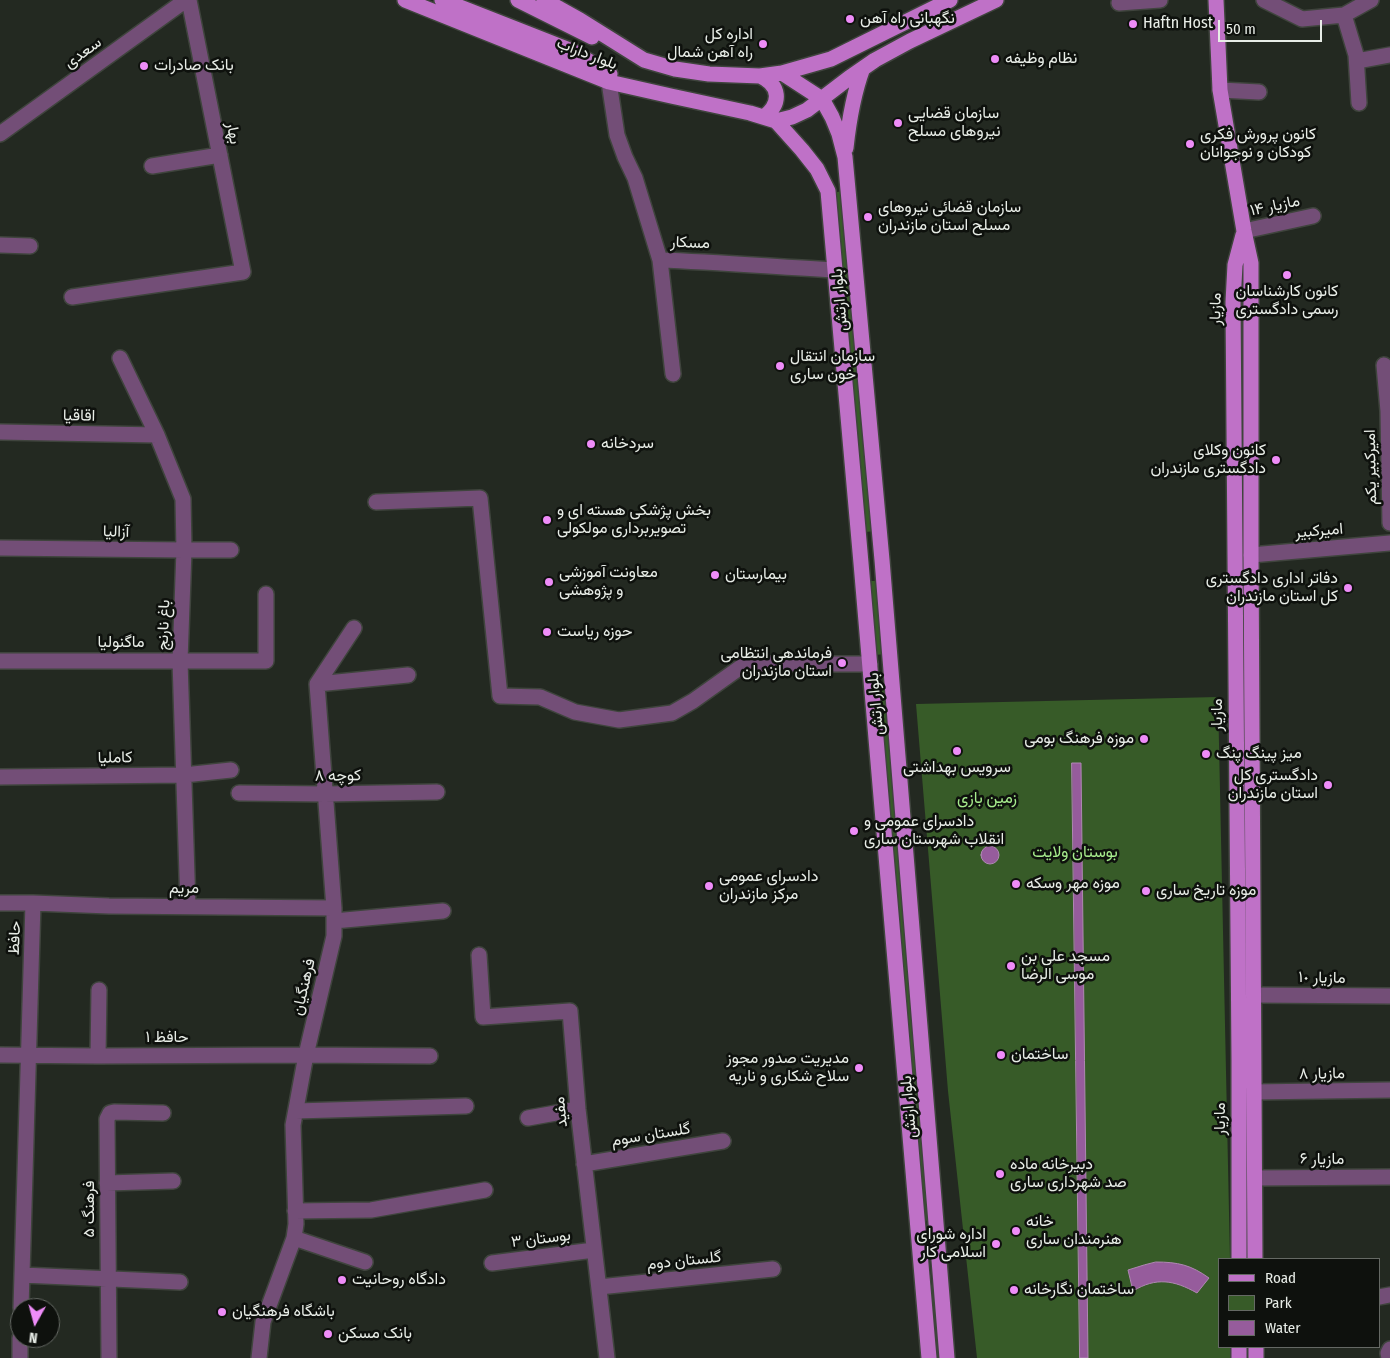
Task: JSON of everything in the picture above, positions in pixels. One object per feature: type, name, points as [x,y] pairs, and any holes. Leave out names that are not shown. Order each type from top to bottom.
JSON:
[{"type":"main road","name":"بلوار داراب","points":[[405,0],[609,82],[770,119]]},
{"type":"main road","points":[[442,0],[572,51],[633,88]]},
{"type":"main road","points":[[518,0],[608,45],[644,60]]},
{"type":"main road","name":"بلوار داراب","points":[[544,0],[644,60],[675,69],[701,73],[760,76],[782,73],[831,59],[950,0]]},
{"type":"main road","points":[[760,76],[774,86],[776,103],[771,111],[770,119],[792,117],[808,110],[863,68],[910,41],[996,0]]},
{"type":"main road","name":"مازیار","points":[[1216,0],[1220,90],[1251,263],[1255,1258]]},
{"type":"main road","points":[[845,157],[855,88],[863,68]]},
{"type":"main road","name":"بلوار ارتش","points":[[782,73],[822,99],[839,134],[845,157],[882,562],[947,1358]]},
{"type":"main road","name":"بلوار ارتش","points":[[770,119],[802,150],[817,169],[828,191],[862,563],[929,1358]]},
{"type":"main road","name":"مازیار","points":[[1238,1258],[1239,1060],[1233,302],[1235,266],[1244,231]]},
{"type":"main road","points":[[1235,276],[1243,269],[1249,272],[1251,276]]},
{"type":"main road","points":[[862,563],[882,562]]},
{"type":"main road","points":[[870,664],[890,662]]},
{"type":"main road","points":[[1236,699],[1252,698]]},
{"type":"main road","points":[[1239,1060],[1254,1060]]},
{"type":"main road","points":[[919,1243],[938,1241]]},
{"type":"street","name":"سعدی","points":[[0,134],[187,0]]},
{"type":"street","name":"بهار","points":[[72,297],[243,272],[187,0]]},
{"type":"street","points":[[1119,3],[1160,0]]},
{"type":"street","points":[[1264,0],[1302,19],[1344,15],[1371,0]]},
{"type":"street","points":[[1344,15],[1357,61],[1359,103]]},
{"type":"street","points":[[1357,61],[1390,56]]},
{"type":"street","points":[[609,82],[617,135],[635,178],[660,260]]},
{"type":"street","points":[[1220,90],[1259,92]]},
{"type":"street","points":[[152,166],[220,155]]},
{"type":"street","name":"مازیار ۱۴","points":[[1244,231],[1313,216]]},
{"type":"street","points":[[0,246],[30,246]]},
{"type":"street","name":"مسکار","points":[[673,374],[660,260],[835,270]]},
{"type":"street","name":"باغ نارنج","points":[[120,358],[157,435],[183,499],[184,550],[180,661],[188,906]]},
{"type":"street","name":"امیرکبیر یکم","points":[[1384,365],[1389,410],[1390,523]]},
{"type":"street","name":"اقاقیا","points":[[0,432],[157,435]]},
{"type":"street","points":[[376,502],[480,498],[500,696],[540,697],[575,712],[620,720],[672,713],[693,701],[745,664],[870,664]]},
{"type":"street","name":"امیرکبیر","points":[[1251,555],[1390,543]]},
{"type":"street","name":"آزالیا","points":[[0,548],[231,550]]},
{"type":"street","name":"ماگنولیا","points":[[0,661],[266,660],[266,594]]},
{"type":"street","points":[[317,684],[354,628]]},
{"type":"street","points":[[317,684],[408,674]]},
{"type":"street","name":"فرهنگیان","points":[[259,1358],[263,1322],[294,1238],[296,1224],[294,1124],[306,1055],[334,936],[317,684]]},
{"type":"street","name":"کاملیا","points":[[0,777],[184,774],[230,770]]},
{"type":"street","name":"کوچه ۸","points":[[239,793],[437,792]]},
{"type":"street","name":"حافظ","points":[[0,903],[33,903],[21,1298]]},
{"type":"street","name":"مریم","points":[[33,903],[109,906],[188,906],[334,915],[443,911]]},
{"type":"street","name":"مفید","points":[[479,955],[483,1017],[570,1011],[578,1109],[607,1358]]},
{"type":"street","points":[[98,1056],[99,990]]},
{"type":"street","name":"مازیار ١٠","points":[[1254,995],[1390,996]]},
{"type":"street","name":"حافظ ۱","points":[[0,1055],[430,1056]]},
{"type":"street","name":"مازیار ٨","points":[[1254,1092],[1390,1090]]},
{"type":"street","points":[[296,1111],[466,1106]]},
{"type":"street","points":[[528,1118],[578,1109]]},
{"type":"street","name":"فرهنگ ۵","points":[[109,1358],[107,1119],[110,1113],[114,1112],[163,1113]]},
{"type":"street","name":"گلستان سوم","points":[[584,1164],[724,1141]]},
{"type":"street","name":"مازیار ۶","points":[[1255,1178],[1390,1177]]},
{"type":"street","points":[[107,1183],[173,1180]]},
{"type":"street","points":[[295,1211],[371,1210],[485,1190]]},
{"type":"street","points":[[294,1238],[366,1262]]},
{"type":"street","name":"بوستان ۳","points":[[492,1263],[594,1250]]},
{"type":"street","name":"گلستان دوم","points":[[598,1287],[773,1269]]},
{"type":"street","points":[[22,1274],[180,1282]]},
{"type":"street","points":[[1389,1358],[1388,1353],[1390,1349]]},
{"type":"green space","points":[[842,191],[876,531],[865,532],[833,193]]},
{"type":"green space","points":[[1244,274],[1249,694],[1239,693],[1239,277]]},
{"type":"green space","points":[[871,581],[879,581],[885,654],[875,655]]},
{"type":"green space","points":[[876,682],[887,682],[933,1220],[923,1221]]},
{"type":"green space","name":"بوستان ولایت","points":[[1218,697],[1230,1258],[1218,1258],[1218,1348],[1231,1348],[1232,1358],[977,1358],[948,1091],[916,704]]},
{"type":"green space","points":[[936,1284],[943,1358],[935,1358],[929,1285]]},
{"type":"water","points":[[1072,763],[1081,763],[1088,1358],[1080,1358]]},
{"type":"water","points":[[990,846],[996,849],[999,855],[996,861],[990,864],[984,861],[981,855],[984,849]]},
{"type":"water","points":[[1156,1262],[1184,1265],[1209,1278],[1197,1293],[1181,1285],[1165,1282],[1149,1284],[1133,1291],[1128,1270]]},
{"type":"place","name":"نگهبانی راه آهن","points":[[850,19]]},
{"type":"place","name":"Haftn Host","points":[[1133,24]]},
{"type":"place","name":"اداره کل راه آهن شمال","points":[[763,44]]},
{"type":"place","name":"نظام وظیفه","points":[[995,59]]},
{"type":"place","name":"بانک صادرات","points":[[144,66]]},
{"type":"place","name":"سازمان قضایی نیروهای مسلح","points":[[898,123]]},
{"type":"place","name":"کانون پرورش فکری کودکان و نوجوانان","points":[[1190,144]]},
{"type":"place","name":"سازمان قضائی نیروهای مسلح استان مازندران","points":[[868,217]]},
{"type":"place","name":"کانون کارشناسان رسمی دادگستری","points":[[1287,275]]},
{"type":"place","name":"سازمان انتقال خون ساری","points":[[780,366]]},
{"type":"place","name":"سردخانه","points":[[591,444]]},
{"type":"place","name":"کانون وکلای دادگستری مازندران","points":[[1276,460]]},
{"type":"place","name":"بخش پژشکی هسته ای و تصویربرداری مولکولی","points":[[547,520]]},
{"type":"place","name":"بیمارستان","points":[[715,575]]},
{"type":"place","name":"معاونت آموزشی و پژوهشی","points":[[549,582]]},
{"type":"place","name":"دفاتر اداری دادگستری کل استان مازندران","points":[[1348,588]]},
{"type":"place","name":"حوزه ریاست","points":[[547,632]]},
{"type":"place","name":"فرماندهی انتظامی استان مازندران","points":[[842,663]]},
{"type":"place","name":"موزه فرهنگ بومی","points":[[1144,739]]},
{"type":"place","name":"سرویس بهداشتی","points":[[957,751]]},
{"type":"place","name":"میز پینگ پنگ","points":[[1206,754]]},
{"type":"place","name":"دادگستری کل استان مازندران","points":[[1328,785]]},
{"type":"place","name":"دادسرای عمومی و انقلاب شهرستان ساری","points":[[854,831]]},
{"type":"place","name":"موزه مهر وسکه","points":[[1016,884]]},
{"type":"place","name":"دادسرای عمومی مرکز مازندران","points":[[709,886]]},
{"type":"place","name":"موزه تاریخ ساری","points":[[1146,891]]},
{"type":"place","name":"مسجد علی بن موسی الرضا","points":[[1011,966]]},
{"type":"place","name":"ساختمان","points":[[1001,1055]]},
{"type":"place","name":"مدیریت صدور مجوز سلاح شکاری و ناریه","points":[[859,1068]]},
{"type":"place","name":"دبیرخانه ماده صد شهرداری ساری","points":[[1000,1174]]},
{"type":"place","name":"خانه هنرمندان ساری","points":[[1016,1231]]},
{"type":"place","name":"اداره شورای اسلامی کار","points":[[996,1244]]},
{"type":"place","name":"دادگاه روحانیت","points":[[342,1280]]},
{"type":"place","name":"ساختمان نگارخانه","points":[[1014,1290]]},
{"type":"place","name":"باشگاه فرهنگیان","points":[[222,1312]]},
{"type":"place","name":"بانک مسکن","points":[[328,1334]]},
{"type":"park label","name":"زمین بازی","points":[[987,799]]}]
